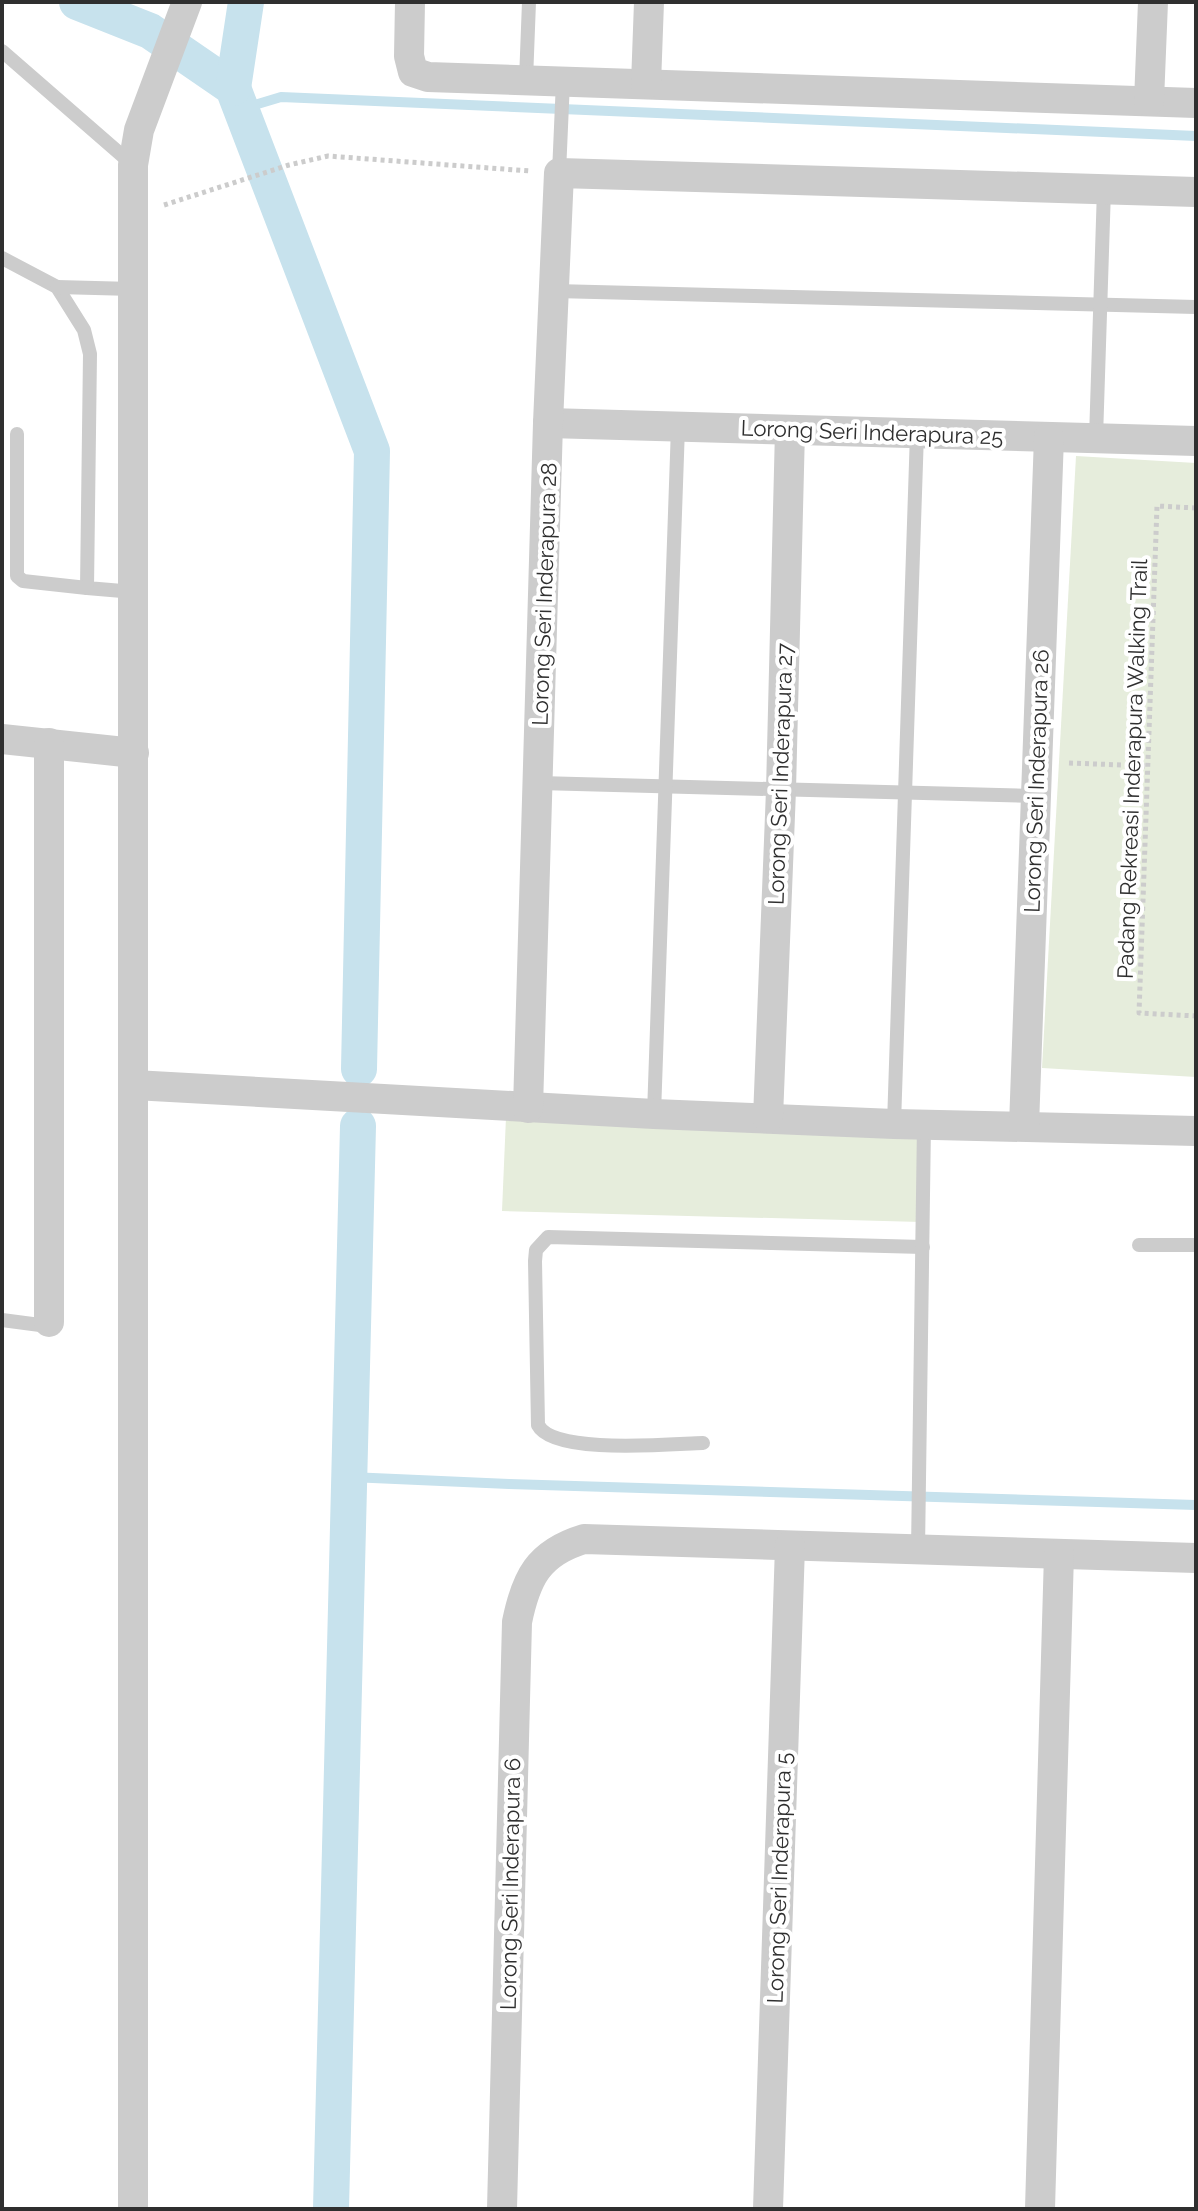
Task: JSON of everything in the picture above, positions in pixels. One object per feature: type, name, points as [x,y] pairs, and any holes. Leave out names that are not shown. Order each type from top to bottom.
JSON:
[{"type":"street","points":[[410,2],[409,56],[413,72],[428,77],[526,80],[563,89],[646,84],[1196,103]]},
{"type":"street","points":[[646,84],[649,2]]},
{"type":"street","points":[[1149,101],[1153,2]]},
{"type":"street","points":[[133,2209],[133,165],[139,130],[182,14]]},
{"type":"street","points":[[560,161],[1196,192]]},
{"type":"street","name":"Lorong Seri Inderapura 28","points":[[528,1108],[548,423],[560,161]]},
{"type":"street","name":"Lorong Seri Inderapura 25","points":[[548,423],[1196,441]]},
{"type":"street","name":"Lorong Seri Inderapura 27","points":[[768,1118],[781,790],[790,430]]},
{"type":"street","name":"Lorong Seri Inderapura 26","points":[[1024,1126],[1049,437]]},
{"type":"street","points":[[2,739],[134,753]]},
{"type":"street","points":[[49,743],[49,1322]]},
{"type":"street","points":[[134,1085],[654,1114],[894,1124],[1196,1131]]},
{"type":"street","points":[[790,1546],[919,1538],[1059,1554],[1196,1558]]},
{"type":"street","name":"Lorong Seri Inderapura 6","points":[[502,2209],[517,1622],[524,1590],[540,1564],[561,1546],[584,1539],[790,1546]]},
{"type":"street","name":"Lorong Seri Inderapura 5","points":[[768,2209],[790,1546]]},
{"type":"street","points":[[1040,2209],[1059,1554]]},
{"type":"lane","points":[[526,80],[529,2]]},
{"type":"lane","points":[[2,51],[133,165]]},
{"type":"lane","name":"Lorong Seri Inderapura 28","points":[[560,161],[563,89]]},
{"type":"lane","points":[[1096,438],[1104,189]]},
{"type":"lane","points":[[2,258],[57,287],[133,289]]},
{"type":"lane","points":[[57,287],[84,330],[90,354],[87,588]]},
{"type":"lane","points":[[555,291],[1196,307]]},
{"type":"lane","points":[[654,1114],[678,427]]},
{"type":"lane","points":[[894,1124],[917,433]]},
{"type":"lane","points":[[17,434],[17,576],[23,581],[135,592]]},
{"type":"lane","points":[[539,783],[1035,796]]},
{"type":"lane","points":[[919,1538],[924,1124]]},
{"type":"lane","points":[[703,1443],[577,1443],[541,1433],[538,1425],[535,1261],[540,1244],[548,1237],[923,1247]]},
{"type":"lane","points":[[1139,1245],[1196,1245]]},
{"type":"lane","points":[[2,1320],[40,1325],[49,1322]]},
{"type":"path","points":[[133,214],[289,165],[328,156],[560,161]]},
{"type":"path","name":"Padang Rekreasi Inderapura Walking Trail","points":[[1196,508],[1157,506],[1139,1013],[1196,1016]]},
{"type":"path","points":[[1036,762],[1148,766]]},
{"type":"green space","points":[[1076,456],[1196,463],[1196,1077],[1042,1068]]},
{"type":"green space","points":[[506,1117],[929,1138],[921,1222],[502,1211]]},
{"type":"waterway","points":[[77,2],[150,31],[233,88],[372,451],[359,1069]]},
{"type":"waterway","points":[[233,88],[246,2]]},
{"type":"waterway","points":[[241,109],[281,97],[1196,136]]},
{"type":"waterway","points":[[331,2209],[358,1126]]},
{"type":"waterway","points":[[350,1477],[1196,1505]]}]
